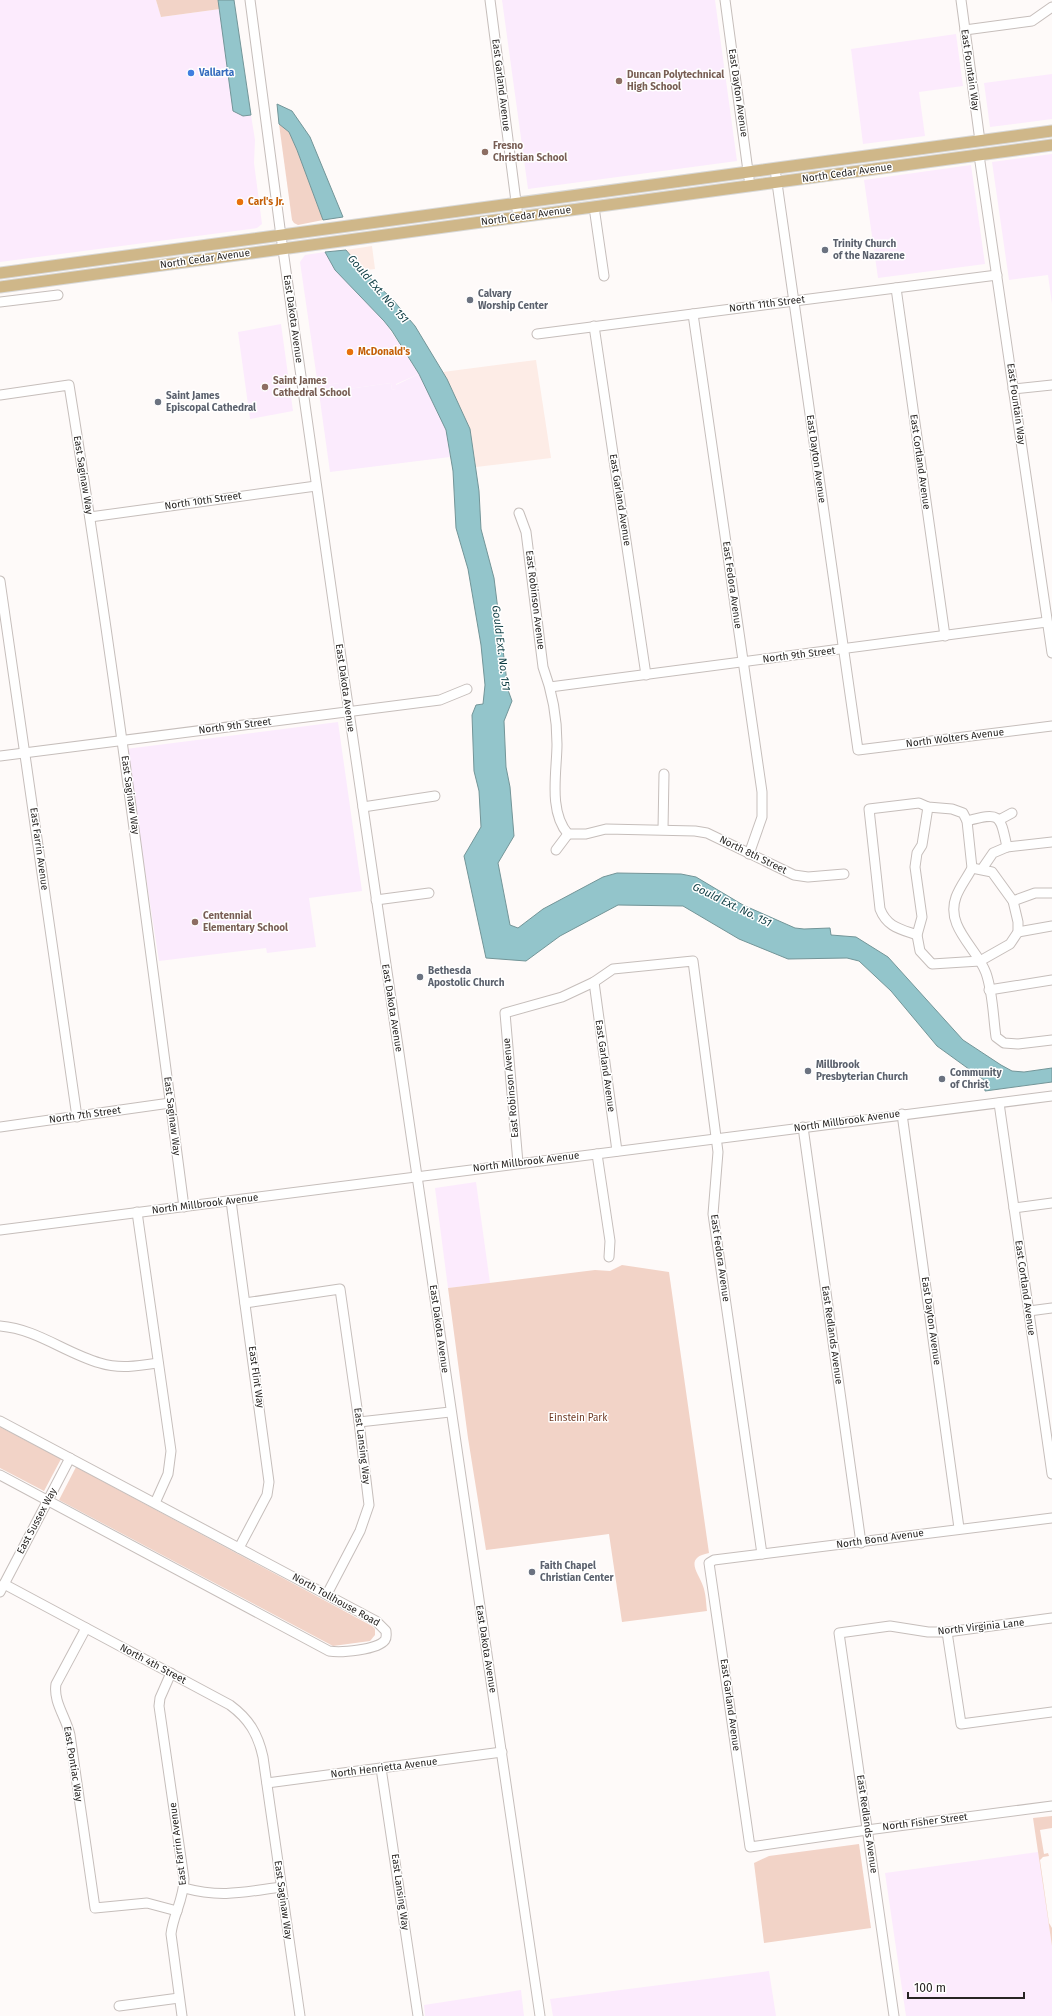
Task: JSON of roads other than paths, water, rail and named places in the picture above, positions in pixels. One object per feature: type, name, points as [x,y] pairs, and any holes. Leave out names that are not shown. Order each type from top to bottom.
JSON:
[{"type":"main road","name":"North Cedar Avenue","points":[[0,273],[1052,131]]},
{"type":"main road","points":[[979,155],[981,150],[987,146],[1024,141],[1031,134]]},
{"type":"main road","points":[[933,161],[938,155],[974,150],[979,145],[980,141]]},
{"type":"main road","name":"North Cedar Avenue","points":[[0,287],[1051,144]]},
{"type":"main road","points":[[39,282],[50,274],[111,266],[116,264],[120,257]]},
{"type":"main road","points":[[0,281],[23,275],[28,270]]},
{"type":"street","name":"East Dakota Avenue","points":[[250,0],[316,486],[450,1412],[502,1752],[540,2016]]},
{"type":"street","name":"East Garland Avenue","points":[[490,0],[518,217]]},
{"type":"street","name":"East Dayton Avenue","points":[[726,0],[750,186]]},
{"type":"street","name":"East Fountain Way","points":[[961,0],[980,141]]},
{"type":"street","points":[[965,30],[1032,20],[1052,7]]},
{"type":"street","name":"East Fountain Way","points":[[979,155],[1052,653]]},
{"type":"street","name":"East Dayton Avenue","points":[[774,169],[858,750]]},
{"type":"street","points":[[594,207],[604,276]]},
{"type":"street","name":"North 11th Street","points":[[537,334],[997,275]]},
{"type":"street","name":"East Cortland Avenue","points":[[896,288],[945,636]]},
{"type":"street","points":[[0,302],[58,295]]},
{"type":"street","name":"East Fedora Avenue","points":[[692,314],[763,806],[759,828],[749,854]]},
{"type":"street","name":"East Garland Avenue","points":[[594,326],[646,674]]},
{"type":"street","name":"East Saginaw Way","points":[[0,395],[69,385],[90,517],[122,740],[184,1207]]},
{"type":"street","points":[[1013,389],[1052,385]]},
{"type":"street","name":"North 10th Street","points":[[90,517],[316,486]]},
{"type":"street","name":"East Robinson Avenue","points":[[519,513],[526,532],[543,667],[550,687]]},
{"type":"street","name":"East Farrin Avenue","points":[[0,581],[26,752],[77,1117]]},
{"type":"street","name":"North 9th Street","points":[[550,687],[1048,622]]},
{"type":"street","points":[[550,687],[557,743],[555,790],[557,809],[562,827],[568,834],[556,850]]},
{"type":"street","name":"North 9th Street","points":[[0,756],[440,700],[468,689]]},
{"type":"street","name":"North Wolters Avenue","points":[[858,750],[1052,726]]},
{"type":"street","points":[[663,829],[664,774]]},
{"type":"street","points":[[363,807],[434,796]]},
{"type":"street","points":[[917,935],[892,926],[884,919],[880,910],[869,809],[919,803],[928,807],[952,809],[963,813],[967,821],[972,868],[962,884],[953,906],[957,927],[980,961],[986,974],[996,1037],[1004,1043],[1018,1044],[1052,1040]]},
{"type":"street","points":[[928,807],[922,845],[917,853],[915,867],[922,917],[917,935],[920,951],[932,964],[980,961],[1010,944],[1018,932],[1018,922],[1013,902],[992,872],[972,868]]},
{"type":"street","points":[[999,820],[1012,813]]},
{"type":"street","points":[[967,821],[988,816],[995,816],[1002,823],[1007,847]]},
{"type":"street","name":"North 8th Street","points":[[568,834],[586,834],[606,829],[663,829],[707,833],[794,875],[808,877],[844,874]]},
{"type":"street","points":[[982,869],[993,853],[1007,847],[1052,842]]},
{"type":"street","points":[[376,900],[429,893]]},
{"type":"street","points":[[1013,902],[1035,893],[1052,893]]},
{"type":"street","points":[[1018,932],[1052,926]]},
{"type":"street","name":"East Fedora Avenue","points":[[594,982],[613,969],[693,961],[716,1139],[718,1165],[713,1197],[713,1214],[762,1554]]},
{"type":"street","points":[[989,990],[1052,980]]},
{"type":"street","name":"East Garland Avenue","points":[[594,982],[617,1151]]},
{"type":"street","name":"East Robinson Avenue","points":[[518,1163],[505,1013],[562,997],[594,982]]},
{"type":"street","name":"North Millbrook Avenue","points":[[0,1230],[1052,1096]]},
{"type":"street","name":"North 7th Street","points":[[0,1127],[77,1117],[170,1102]]},
{"type":"street","name":"East Cortland Avenue","points":[[999,1103],[1029,1311],[1048,1413],[1052,1474]]},
{"type":"street","name":"East Dayton Avenue","points":[[902,1114],[959,1528]]},
{"type":"street","name":"East Redlands Avenue","points":[[803,1127],[860,1543]]},
{"type":"street","points":[[597,1154],[610,1241],[609,1257]]},
{"type":"street","name":"East Flint Way","points":[[231,1201],[269,1482],[267,1495],[239,1548]]},
{"type":"street","points":[[1014,1208],[1052,1203]]},
{"type":"street","points":[[136,1212],[171,1451],[168,1474],[155,1503]]},
{"type":"street","name":"East Lansing Way","points":[[245,1302],[340,1289],[369,1505],[360,1531],[327,1594]]},
{"type":"street","points":[[1029,1311],[1052,1308]]},
{"type":"street","points":[[0,1326],[46,1334],[85,1358],[102,1364],[132,1367],[158,1363]]},
{"type":"street","points":[[359,1422],[450,1412]]},
{"type":"street","name":"North Tollhouse Road","points":[[0,1421],[327,1594],[382,1625],[386,1631],[385,1640],[374,1647],[336,1652],[329,1651],[0,1475]]},
{"type":"street","name":"East Sussex Way","points":[[2,1588],[70,1458]]},
{"type":"street","name":"North Bond Avenue","points":[[709,1563],[714,1560],[860,1543],[959,1528],[1052,1518]]},
{"type":"street","name":"East Garland Avenue","points":[[709,1563],[750,1847]]},
{"type":"street","name":"North 4th Street","points":[[2,1588],[86,1628],[230,1705],[242,1714],[252,1726],[259,1740],[267,1783]]},
{"type":"street","name":"North Virginia Lane","points":[[839,1633],[890,1626],[928,1632],[947,1632],[1052,1618]]},
{"type":"street","name":"East Pontiac Way","points":[[86,1628],[56,1684],[55,1692],[56,1699],[64,1715],[70,1735],[95,1908],[147,1903],[177,1911]]},
{"type":"street","points":[[947,1632],[960,1724],[1052,1712]]},
{"type":"street","name":"East Redlands Avenue","points":[[839,1633],[894,2016]]},
{"type":"street","name":"East Farrin Avenue","points":[[171,1673],[160,1698],[159,1706],[184,1879],[184,1888],[171,1934],[182,2016]]},
{"type":"street","name":"North Henrietta Avenue","points":[[267,1783],[502,1752]]},
{"type":"street","name":"East Lansing Way","points":[[381,1768],[418,2016]]},
{"type":"street","name":"East Saginaw Way","points":[[267,1783],[300,2016]]},
{"type":"street","name":"North Fisher Street","points":[[750,1847],[1052,1806]]},
{"type":"street","points":[[184,1888],[207,1894],[224,1895],[281,1887]]},
{"type":"street","points":[[119,2006],[179,1998]]},
{"type":"water","points":[[218,0],[234,0],[251,115],[243,116],[233,111]]},
{"type":"water","points":[[277,104],[292,111],[310,137],[343,217],[323,220],[289,132],[279,124]]},
{"type":"water","name":"Gould Ext. No. 151","points":[[346,250],[367,275],[393,300],[415,326],[447,379],[470,429],[479,491],[481,529],[494,578],[508,690],[512,701],[504,721],[506,767],[510,787],[514,836],[498,863],[510,925],[518,928],[543,909],[603,877],[617,873],[681,874],[696,877],[743,905],[795,928],[830,928],[831,935],[856,937],[888,957],[963,1040],[1012,1071],[1024,1072],[1052,1068],[1052,1082],[985,1091],[984,1080],[937,1046],[891,991],[859,961],[847,958],[788,959],[739,939],[683,906],[618,905],[560,936],[526,961],[486,958],[464,856],[481,827],[479,791],[474,771],[472,715],[476,705],[483,704],[485,685],[481,645],[468,569],[456,528],[453,471],[446,430],[419,374],[392,331],[335,270],[325,252]]},
{"type":"place","name":"Vallarta","points":[[191,73]]},
{"type":"place","name":"Duncan Polytechnical High School","points":[[619,81]]},
{"type":"place","name":"Fresno Christian School","points":[[485,152]]},
{"type":"place","name":"Carl's Jr.","points":[[240,202]]},
{"type":"place","name":"Trinity Church of the Nazarene","points":[[825,250]]},
{"type":"place","name":"Calvary Worship Center","points":[[470,300]]},
{"type":"place","name":"McDonald's","points":[[350,352]]},
{"type":"place","name":"Saint James Cathedral School","points":[[265,387]]},
{"type":"place","name":"Saint James Episcopal Cathedral","points":[[158,402]]},
{"type":"place","name":"Centennial Elementary School","points":[[195,922]]},
{"type":"place","name":"Bethesda Apostolic Church","points":[[420,977]]},
{"type":"place","name":"Millbrook Presbyterian Church","points":[[808,1071]]},
{"type":"place","name":"Community of Christ","points":[[942,1079]]},
{"type":"place","name":"Faith Chapel Christian Center","points":[[532,1572]]},
{"type":"park label","name":"Einstein Park","points":[[578,1418]]}]
